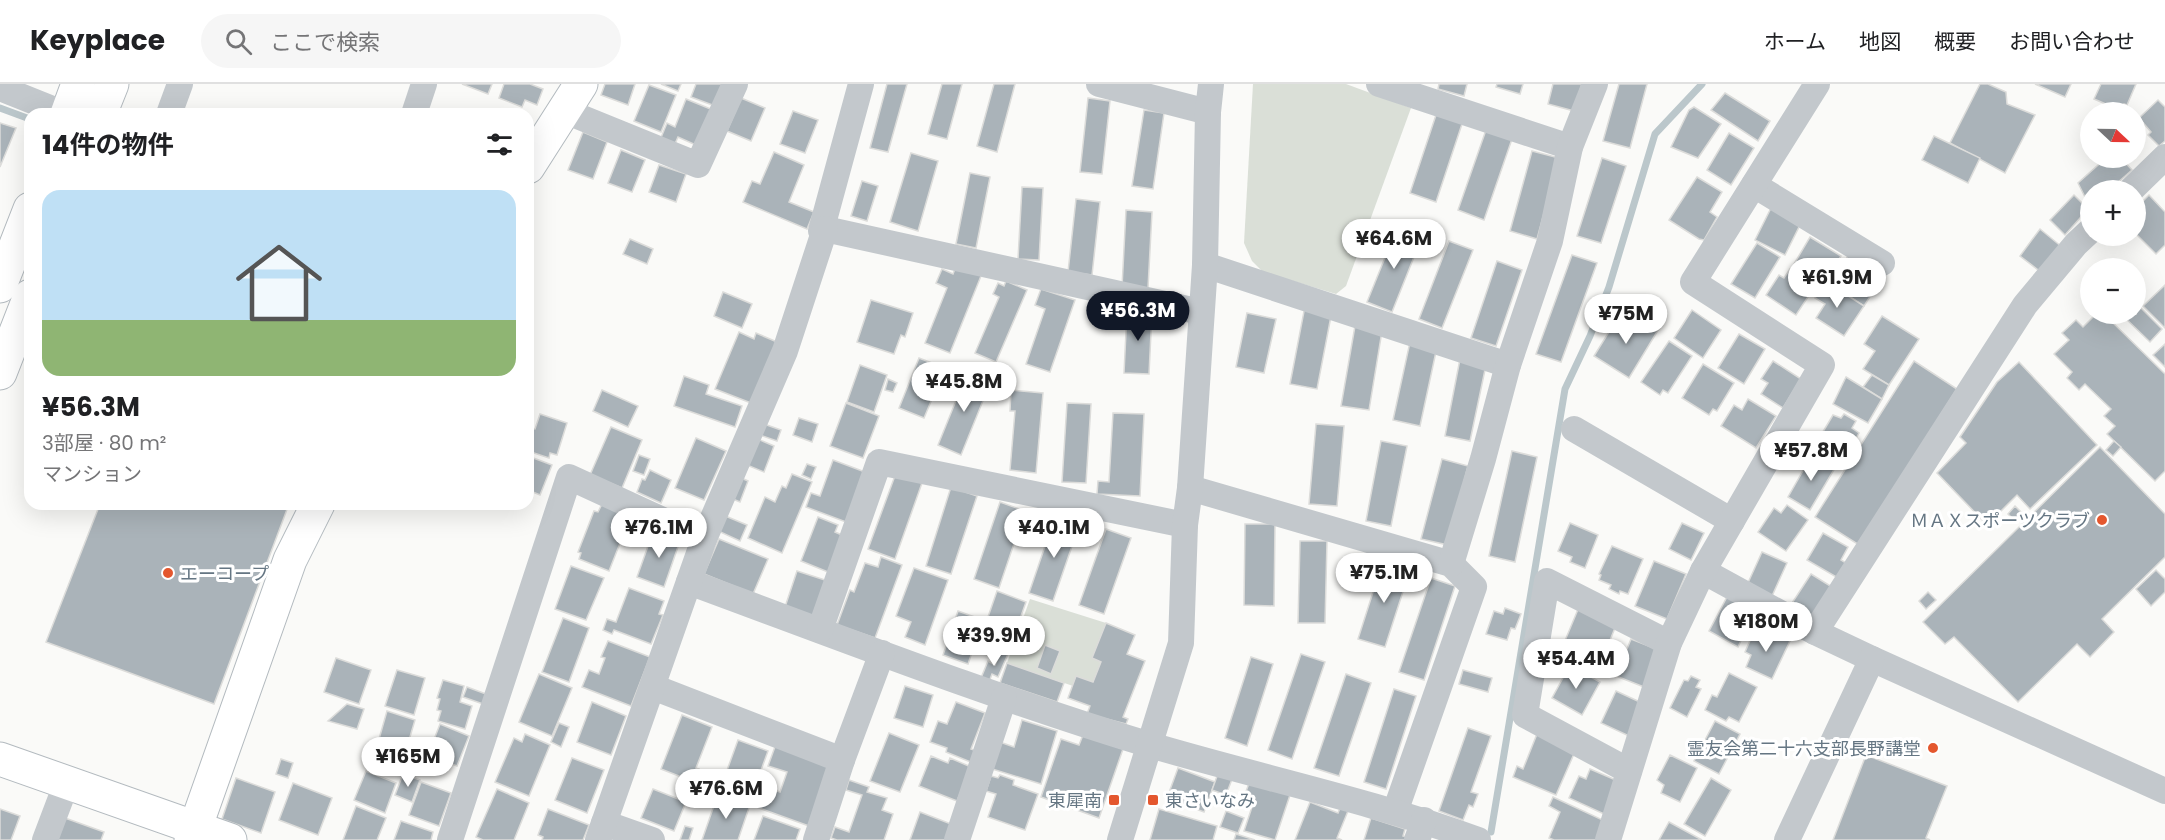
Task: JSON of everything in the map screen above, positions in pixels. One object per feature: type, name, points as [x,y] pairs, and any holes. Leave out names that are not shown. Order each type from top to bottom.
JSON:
[{"type":"street","points":[[68,108],[78,84]]},
{"type":"street","points":[[102,108],[112,84]]},
{"type":"street","points":[[171,108],[180,84]]},
{"type":"street","points":[[416,108],[424,84]]},
{"type":"street","points":[[534,158],[573,97],[698,165],[735,84]]},
{"type":"street","points":[[861,84],[821,231],[825,229],[1200,312]]},
{"type":"street","points":[[1099,84],[1208,112]]},
{"type":"street","points":[[1120,840],[1181,643],[1185,525],[1190,488],[1204,265],[1208,112],[1211,84]]},
{"type":"street","points":[[1379,84],[1570,147]]},
{"type":"street","points":[[1451,564],[1484,459],[1508,365],[1550,241],[1570,147],[1595,84]]},
{"type":"street","points":[[1608,840],[1669,643],[1703,571],[1822,365],[1693,282],[1817,84]]},
{"type":"street","points":[[0,88],[51,108]]},
{"type":"street","points":[[2141,180],[2165,157]]},
{"type":"street","points":[[1754,185],[1882,263]]},
{"type":"street","points":[[0,286],[24,224]]},
{"type":"street","points":[[652,840],[601,831],[704,539],[785,351],[825,229]]},
{"type":"street","points":[[1815,632],[2025,305],[2080,242]]},
{"type":"street","points":[[1204,265],[1508,365]]},
{"type":"street","points":[[0,373],[24,311]]},
{"type":"street","points":[[1574,429],[1732,521]]},
{"type":"street","points":[[820,630],[879,462],[1185,525]]},
{"type":"street","points":[[450,840],[569,477],[704,539]]},
{"type":"street","points":[[1190,488],[1451,564],[1474,587],[1395,812]]},
{"type":"street","points":[[193,834],[291,560],[315,510]]},
{"type":"street","points":[[1703,571],[1815,632],[2165,791]]},
{"type":"street","points":[[1629,771],[1525,715],[1547,581],[1669,643]]},
{"type":"street","points":[[689,582],[1004,698],[1148,744],[1395,812],[1420,830],[1478,840]]},
{"type":"street","points":[[816,840],[842,760],[882,653]]},
{"type":"street","points":[[1787,840],[1872,659]]},
{"type":"street","points":[[653,687],[842,760]]},
{"type":"street","points":[[957,840],[1004,698]]},
{"type":"street","points":[[0,759],[67,782],[193,834],[230,840]]},
{"type":"street","points":[[45,840],[67,782]]},
{"type":"shaded area","points":[[1253,84],[1346,84],[1411,108],[1346,286],[1336,294],[1263,272],[1252,261],[1244,243]]},
{"type":"shaded area","points":[[1030,599],[1106,623],[1092,658],[1101,662],[1093,682],[1073,686],[1007,663]]},
{"type":"building","points":[[462,84],[492,84],[488,94]]},
{"type":"building","points":[[504,84],[530,84],[543,89],[537,105],[525,100],[522,107],[499,98]]},
{"type":"building","points":[[605,84],[635,84],[628,105],[601,95]]},
{"type":"building","points":[[661,84],[681,84],[678,91]]},
{"type":"building","points":[[696,84],[723,84],[715,106],[691,97]]},
{"type":"building","points":[[887,84],[907,84],[888,152],[870,148]]},
{"type":"building","points":[[942,84],[962,84],[947,139],[928,134]]},
{"type":"building","points":[[994,84],[1015,84],[997,152],[977,146]]},
{"type":"building","points":[[1439,84],[1467,84],[1464,96],[1438,89]]},
{"type":"building","points":[[1497,84],[1523,84],[1520,94],[1496,87]]},
{"type":"building","points":[[1553,84],[1582,84],[1574,111],[1548,104]]},
{"type":"building","points":[[1619,84],[1647,84],[1630,148],[1603,141]]},
{"type":"building","points":[[1980,84],[1988,84],[2006,92],[2007,104],[2035,115],[2005,173],[1950,143]]},
{"type":"building","points":[[2035,84],[2071,84],[2065,97]]},
{"type":"building","points":[[2101,84],[2136,84],[2128,102],[2101,102],[2094,99]]},
{"type":"building","points":[[649,85],[676,95],[661,132],[634,121]]},
{"type":"building","points":[[1725,93],[1770,121],[1758,141],[1711,110]]},
{"type":"building","points":[[741,98],[765,108],[751,141],[727,131]]},
{"type":"building","points":[[1088,98],[1110,101],[1102,174],[1080,172]]},
{"type":"building","points":[[686,99],[713,110],[698,146],[678,137],[674,146],[660,140],[667,123],[675,127]]},
{"type":"building","points":[[2158,100],[2165,107],[2165,141],[2159,146],[2148,135],[2151,132],[2146,126],[2146,111]]},
{"type":"building","points":[[1694,107],[1721,124],[1698,158],[1671,147],[1689,110]]},
{"type":"building","points":[[1144,110],[1164,113],[1153,189],[1132,186]]},
{"type":"building","points":[[793,111],[818,120],[805,153],[780,144]]},
{"type":"building","points":[[1437,112],[1463,121],[1436,202],[1410,193]]},
{"type":"building","points":[[0,123],[16,128],[0,167]]},
{"type":"building","points":[[1486,130],[1512,139],[1484,220],[1458,210]]},
{"type":"building","points":[[583,132],[607,142],[593,179],[568,170]]},
{"type":"building","points":[[1729,133],[1754,148],[1731,185],[1707,170]]},
{"type":"building","points":[[1934,136],[1980,158],[1968,183],[1922,160]]},
{"type":"building","points":[[621,150],[645,160],[632,192],[608,183]]},
{"type":"building","points":[[1532,151],[1559,158],[1537,239],[1510,231]]},
{"type":"building","points":[[774,152],[804,165],[789,202],[814,212],[807,229],[743,202],[752,181],[760,184]]},
{"type":"building","points":[[911,153],[938,161],[918,231],[890,222]]},
{"type":"building","points":[[1602,158],[1626,166],[1601,243],[1577,236]]},
{"type":"building","points":[[659,165],[686,174],[676,202],[649,192]]},
{"type":"building","points":[[2095,168],[2130,168],[2132,170],[2120,180],[2081,180]]},
{"type":"building","points":[[970,173],[990,177],[976,248],[956,244]]},
{"type":"building","points":[[1697,177],[1722,192],[1710,212],[1717,217],[1704,240],[1669,220]]},
{"type":"building","points":[[862,181],[878,186],[867,221],[851,216]]},
{"type":"building","points":[[1022,187],[1043,188],[1039,260],[1018,259]]},
{"type":"building","points":[[2074,195],[2080,201],[2080,218],[2065,235],[2050,220]]},
{"type":"building","points":[[2149,195],[2165,212],[2165,245],[2156,254],[2146,244],[2146,198]]},
{"type":"building","points":[[1076,199],[1100,202],[1092,275],[1068,272]]},
{"type":"building","points":[[1771,208],[1801,223],[1785,255],[1755,240]]},
{"type":"building","points":[[1126,210],[1152,212],[1148,288],[1122,287]]},
{"type":"building","points":[[1397,228],[1422,237],[1392,312],[1367,302]]},
{"type":"building","points":[[2040,229],[2062,247],[2042,273],[2020,256]]},
{"type":"building","points":[[1810,237],[1841,256],[1825,281],[1794,264]]},
{"type":"building","points":[[630,239],[653,249],[647,264],[623,254]]},
{"type":"building","points":[[1449,241],[1473,250],[1442,328],[1419,319]]},
{"type":"building","points":[[1757,243],[1780,257],[1755,298],[1731,284]]},
{"type":"building","points":[[1572,255],[1597,263],[1561,362],[1536,354]]},
{"type":"building","points":[[1848,256],[1882,278],[1864,306],[1830,284]]},
{"type":"building","points":[[958,261],[983,271],[950,353],[925,343],[947,288],[936,283],[942,269],[953,274]]},
{"type":"building","points":[[1497,261],[1522,270],[1496,346],[1471,338]]},
{"type":"building","points":[[1790,269],[1816,285],[1796,315],[1766,295],[1779,275],[1784,278]]},
{"type":"building","points":[[1006,281],[1027,290],[996,362],[975,353],[999,297],[993,294],[998,283],[1004,286]]},
{"type":"building","points":[[1825,281],[1864,306],[1844,336],[1816,318],[1825,304],[1815,298]]},
{"type":"building","points":[[2165,285],[2165,328],[2146,309],[2146,303]]},
{"type":"building","points":[[1041,289],[1075,300],[1050,372],[1026,364],[1045,309],[1035,305]]},
{"type":"building","points":[[723,292],[752,304],[742,328],[714,316]]},
{"type":"building","points":[[871,300],[913,313],[905,337],[901,335],[894,354],[857,342]]},
{"type":"building","points":[[1305,306],[1332,311],[1317,389],[1290,384]]},
{"type":"building","points":[[1692,310],[1721,330],[1703,358],[1674,338]]},
{"type":"building","points":[[1127,311],[1152,312],[1149,374],[1124,373]]},
{"type":"building","points":[[1247,313],[1276,319],[1264,373],[1236,367]]},
{"type":"building","points":[[2146,313],[2162,329],[2150,342],[2131,324],[2146,324]]},
{"type":"building","points":[[1620,314],[1644,328],[1649,320],[1660,327],[1629,378],[1594,356]]},
{"type":"building","points":[[1882,316],[1919,339],[1889,385],[1863,369],[1875,351],[1864,344]]},
{"type":"building","points":[[2076,320],[2083,327],[2086,324],[2114,324],[2165,374],[2165,471],[2155,481],[2107,434],[2115,426],[2104,416],[2111,409],[2085,384],[2079,390],[2067,378],[2072,372],[2054,354],[2069,340],[2062,333]]},
{"type":"building","points":[[1355,326],[1382,331],[1369,410],[1341,406]]},
{"type":"building","points":[[739,332],[754,339],[756,333],[777,342],[751,403],[715,389]]},
{"type":"building","points":[[1739,334],[1765,349],[1744,384],[1718,368]]},
{"type":"building","points":[[1669,341],[1692,356],[1668,393],[1663,390],[1660,395],[1641,382]]},
{"type":"building","points":[[1410,342],[1437,347],[1420,426],[1393,420]]},
{"type":"building","points":[[2165,344],[2165,367],[2153,355]]},
{"type":"building","points":[[919,358],[945,368],[924,418],[899,408]]},
{"type":"building","points":[[1460,359],[1486,365],[1470,441],[1445,436]]},
{"type":"building","points":[[1773,361],[1801,379],[1783,408],[1761,394],[1768,383],[1761,379]]},
{"type":"building","points":[[1914,361],[1957,389],[1859,545],[1815,517]]},
{"type":"building","points":[[2019,362],[2097,445],[2030,509],[2017,495],[1987,525],[1937,473],[1966,443],[1960,437],[1997,382]]},
{"type":"building","points":[[1703,364],[1734,383],[1717,411],[1713,409],[1709,415],[1682,398]]},
{"type":"building","points":[[860,365],[887,375],[874,412],[847,402]]},
{"type":"building","points":[[968,371],[991,381],[961,455],[938,445]]},
{"type":"building","points":[[1872,375],[1889,385],[1882,399],[1863,387]]},
{"type":"building","points":[[684,376],[709,385],[706,394],[742,406],[735,427],[674,406]]},
{"type":"building","points":[[1846,377],[1882,399],[1868,423],[1833,404]]},
{"type":"building","points":[[888,379],[897,383],[893,392],[885,390]]},
{"type":"building","points":[[602,390],[638,406],[628,427],[593,411]]},
{"type":"building","points":[[1011,390],[1043,393],[1036,473],[1010,470],[1015,411],[1010,411]]},
{"type":"building","points":[[1748,399],[1776,416],[1756,448],[1721,426],[1734,405],[1742,410]]},
{"type":"building","points":[[846,403],[879,416],[863,458],[830,446]]},
{"type":"building","points":[[1067,403],[1091,404],[1086,483],[1062,482]]},
{"type":"building","points":[[1113,413],[1144,414],[1140,496],[1097,494],[1098,481],[1109,482]]},
{"type":"building","points":[[540,414],[567,423],[557,455],[550,453],[549,458],[534,453],[535,429]]},
{"type":"building","points":[[1844,414],[1856,421],[1852,428],[1859,433],[1840,467],[1812,450],[1833,415],[1841,418]]},
{"type":"building","points":[[799,418],[818,424],[812,442],[793,435]]},
{"type":"building","points":[[764,424],[781,430],[777,441],[760,435]]},
{"type":"building","points":[[1316,424],[1344,426],[1337,506],[1309,504]]},
{"type":"building","points":[[611,427],[642,440],[622,488],[590,475]]},
{"type":"building","points":[[753,437],[774,446],[764,472],[742,463]]},
{"type":"building","points":[[696,438],[726,451],[704,500],[675,488]]},
{"type":"building","points":[[1381,441],[1407,446],[1391,526],[1366,521]]},
{"type":"building","points":[[2114,441],[2121,447],[2113,456],[2106,450]]},
{"type":"building","points":[[2100,447],[2165,514],[2165,557],[2102,619],[2114,632],[2090,657],[2077,644],[2018,702],[1954,637],[1945,644],[1923,622]]},
{"type":"building","points":[[1512,451],[1537,457],[1515,562],[1489,556]]},
{"type":"building","points":[[639,455],[650,459],[644,475],[633,471]]},
{"type":"building","points":[[1812,455],[1835,468],[1810,510],[1788,497]]},
{"type":"building","points":[[534,458],[552,465],[540,495],[534,492]]},
{"type":"building","points":[[1442,459],[1468,466],[1448,545],[1421,539]]},
{"type":"building","points":[[833,460],[865,472],[846,522],[806,507],[811,493],[820,496]]},
{"type":"building","points":[[807,464],[816,467],[811,479],[802,475]]},
{"type":"building","points":[[650,470],[671,480],[661,503],[637,492],[642,479],[645,480]]},
{"type":"building","points":[[896,473],[922,483],[895,559],[868,549]]},
{"type":"building","points":[[792,474],[812,482],[782,553],[748,538],[765,497],[775,502],[782,486],[786,488]]},
{"type":"building","points":[[737,476],[748,481],[740,502],[728,497]]},
{"type":"building","points":[[951,487],[977,496],[951,574],[926,566]]},
{"type":"building","points":[[603,502],[632,513],[609,571],[579,559],[581,553],[578,552],[594,511],[598,512]]},
{"type":"building","points":[[1000,502],[1025,511],[999,588],[974,579]]},
{"type":"building","points":[[1787,505],[1808,520],[1786,551],[1758,532],[1774,508],[1781,513]]},
{"type":"building","points":[[2015,506],[2023,514],[2016,522],[2008,514]]},
{"type":"building","name":"エーコープ","points":[[98,510],[287,510],[214,704],[46,642]]},
{"type":"building","points":[[723,515],[747,525],[740,541],[716,530]]},
{"type":"building","points":[[818,517],[838,525],[835,532],[842,535],[828,572],[801,561]]},
{"type":"building","points":[[1055,517],[1079,526],[1053,601],[1029,593]]},
{"type":"building","points":[[1570,523],[1598,535],[1585,568],[1570,562],[1572,557],[1558,551]]},
{"type":"building","points":[[1682,523],[1704,533],[1691,560],[1669,549]]},
{"type":"building","points":[[1245,524],[1275,524],[1274,606],[1244,605]]},
{"type":"building","points":[[1106,529],[1131,538],[1104,614],[1079,605]]},
{"type":"building","points":[[653,532],[680,541],[664,587],[637,577]]},
{"type":"building","points":[[1823,533],[1848,547],[1841,560],[1846,563],[1838,578],[1807,560]]},
{"type":"building","points":[[719,539],[768,559],[753,594],[704,574]]},
{"type":"building","points":[[1300,541],[1327,541],[1325,623],[1298,623]]},
{"type":"building","points":[[1612,546],[1643,559],[1628,594],[1620,591],[1619,594],[1609,589],[1611,585],[1599,580],[1601,575],[1599,574]]},
{"type":"building","points":[[1762,552],[1787,563],[1772,596],[1747,585]]},
{"type":"building","points":[[881,557],[902,565],[875,638],[837,625],[850,590],[854,592],[865,563],[878,567]]},
{"type":"building","points":[[1383,561],[1410,570],[1385,647],[1358,639]]},
{"type":"building","points":[[1654,561],[1686,574],[1667,619],[1635,606]]},
{"type":"building","points":[[571,566],[604,578],[586,620],[555,609]]},
{"type":"building","points":[[914,568],[948,580],[925,645],[905,637],[911,622],[896,616]]},
{"type":"building","points":[[2156,570],[2165,579],[2165,592],[2151,606],[2136,589]]},
{"type":"building","points":[[797,571],[828,581],[815,617],[785,607]]},
{"type":"building","points":[[1811,574],[1832,587],[1813,616],[1792,603]]},
{"type":"building","points":[[1431,578],[1455,586],[1424,680],[1399,672]]},
{"type":"building","points":[[629,588],[664,601],[659,614],[663,615],[651,644],[614,630],[612,634],[603,630],[607,619],[616,622]]},
{"type":"building","points":[[997,591],[1026,602],[1010,647],[981,637]]},
{"type":"building","points":[[1928,592],[1936,600],[1926,609],[1919,601]]},
{"type":"building","points":[[1728,595],[1756,608],[1738,647],[1709,631]]},
{"type":"building","points":[[1579,607],[1617,623],[1602,660],[1590,655],[1586,666],[1569,659],[1574,647],[1564,643]]},
{"type":"building","points":[[1505,608],[1521,614],[1515,629],[1511,628],[1507,640],[1486,634],[1494,611],[1503,614]]},
{"type":"building","points":[[958,611],[983,620],[968,664],[943,655]]},
{"type":"building","points":[[563,618],[589,628],[569,682],[542,672]]},
{"type":"building","points":[[1106,623],[1135,635],[1127,654],[1145,661],[1123,717],[1128,719],[1126,724],[1087,714],[1090,706],[1068,698],[1076,676],[1093,682],[1101,662],[1092,658]]},
{"type":"building","points":[[1762,628],[1790,641],[1772,679],[1746,667],[1751,655],[1745,652],[1752,636],[1758,638]]},
{"type":"building","points":[[1631,639],[1659,650],[1644,687],[1616,676]]},
{"type":"building","points":[[608,641],[650,657],[631,706],[582,687],[589,670],[599,674],[605,658],[601,657]]},
{"type":"building","points":[[1045,645],[1060,651],[1051,674],[1037,668]]},
{"type":"building","points":[[1001,651],[1008,654],[998,677],[992,674],[989,682],[981,678],[988,661],[995,665]]},
{"type":"building","points":[[1301,654],[1325,662],[1292,759],[1268,750]]},
{"type":"building","points":[[1251,657],[1273,664],[1247,746],[1225,738]]},
{"type":"building","points":[[336,658],[371,670],[359,704],[324,692]]},
{"type":"building","points":[[1007,663],[1064,683],[1057,702],[1000,683]]},
{"type":"building","points":[[1570,665],[1600,682],[1582,715],[1552,698]]},
{"type":"building","points":[[397,670],[425,678],[414,715],[385,706]]},
{"type":"building","points":[[1463,670],[1492,678],[1488,692],[1459,684]]},
{"type":"building","points":[[1729,673],[1757,687],[1739,722],[1729,717],[1726,721],[1705,710],[1712,695],[1717,697]]},
{"type":"building","points":[[539,674],[572,688],[552,736],[519,722]]},
{"type":"building","points":[[1346,674],[1371,683],[1339,776],[1314,768]]},
{"type":"building","points":[[1691,676],[1700,680],[1696,687],[1701,689],[1687,717],[1670,708],[1684,680],[1688,681]]},
{"type":"building","points":[[443,680],[464,686],[460,702],[472,706],[465,729],[438,721],[441,711],[437,710],[440,699],[437,698]]},
{"type":"building","points":[[905,686],[933,695],[923,727],[894,718]]},
{"type":"building","points":[[467,687],[486,694],[483,704],[463,697]]},
{"type":"building","points":[[1394,689],[1416,696],[1386,789],[1364,782]]},
{"type":"building","points":[[1616,691],[1642,703],[1629,736],[1601,723]]},
{"type":"building","points":[[592,702],[626,716],[611,755],[577,742]]},
{"type":"building","points":[[956,702],[985,713],[971,749],[977,751],[973,763],[946,752],[947,748],[930,742],[938,721],[947,724]]},
{"type":"building","points":[[347,704],[364,709],[357,729],[328,721]]},
{"type":"building","points":[[387,711],[415,720],[407,747],[379,739]]},
{"type":"building","points":[[682,715],[712,727],[696,768],[699,769],[694,782],[661,769]]},
{"type":"building","points":[[1022,720],[1057,731],[1041,784],[989,768],[997,741],[1014,747]]},
{"type":"building","points":[[1715,721],[1740,734],[1719,774],[1694,761]]},
{"type":"building","points":[[559,723],[569,727],[561,747],[551,742]]},
{"type":"building","points":[[440,724],[469,736],[457,766],[428,755]]},
{"type":"building","points":[[1468,728],[1491,736],[1471,792],[1478,794],[1473,807],[1469,805],[1463,820],[1439,811]]},
{"type":"building","points":[[889,733],[919,745],[900,792],[870,781]]},
{"type":"building","points":[[525,734],[550,745],[529,796],[495,782],[514,738],[522,742]]},
{"type":"building","points":[[1537,734],[1577,747],[1556,795],[1513,777],[1517,766],[1523,769]]},
{"type":"building","points":[[1083,735],[1123,749],[1099,818],[1041,797],[1061,739],[1079,745]]},
{"type":"building","points":[[738,740],[768,751],[752,795],[722,784]]},
{"type":"building","points":[[776,744],[831,764],[809,826],[756,807],[763,786],[780,792],[787,772],[768,766]]},
{"type":"building","points":[[1670,755],[1697,768],[1680,802],[1661,793],[1664,785],[1657,780]]},
{"type":"building","points":[[1866,755],[1947,786],[1926,838],[1930,840],[1833,840]]},
{"type":"building","points":[[931,756],[948,763],[950,758],[971,767],[957,801],[919,786]]},
{"type":"building","points":[[572,758],[604,770],[587,813],[555,800]]},
{"type":"building","points":[[281,759],[293,763],[288,778],[276,774]]},
{"type":"building","points":[[1178,768],[1215,782],[1204,812],[1167,798]]},
{"type":"building","points":[[1220,768],[1234,774],[1226,795],[1212,790]]},
{"type":"building","points":[[1590,769],[1618,781],[1604,814],[1569,798],[1579,776],[1586,779]]},
{"type":"building","points":[[366,771],[396,783],[385,813],[354,800]]},
{"type":"building","points":[[403,774],[420,780],[412,802],[395,795]]},
{"type":"building","points":[[1000,775],[1014,780],[1013,785],[1038,794],[1025,830],[988,817],[996,794],[986,791],[991,776],[998,778]]},
{"type":"building","points":[[236,778],[275,792],[261,833],[222,819]]},
{"type":"building","points":[[1251,778],[1291,792],[1275,840],[1244,831],[1255,798],[1245,794]]},
{"type":"building","points":[[1711,778],[1731,790],[1705,836],[1684,824]]},
{"type":"building","points":[[849,780],[869,787],[867,792],[887,798],[882,810],[893,814],[884,840],[831,838],[835,827],[849,832],[862,795],[846,790]]},
{"type":"building","points":[[421,782],[451,793],[439,826],[409,815]]},
{"type":"building","points":[[293,783],[332,798],[318,835],[279,820]]},
{"type":"building","points":[[497,789],[529,803],[514,840],[483,840],[476,837]]},
{"type":"building","points":[[653,789],[686,802],[674,831],[641,818]]},
{"type":"building","points":[[718,794],[750,805],[738,840],[702,840]]},
{"type":"building","points":[[1553,797],[1607,822],[1598,840],[1549,838],[1560,812],[1549,806]]},
{"type":"building","points":[[1310,802],[1338,813],[1340,808],[1348,811],[1337,838],[1342,840],[1295,840]]},
{"type":"building","points":[[356,806],[386,818],[377,840],[343,840]]},
{"type":"building","points":[[0,809],[20,816],[11,840],[0,840]]},
{"type":"building","points":[[548,809],[589,825],[583,840],[542,840],[543,837],[538,835]]},
{"type":"building","points":[[1159,809],[1217,826],[1213,840],[1150,840]]},
{"type":"building","points":[[1226,811],[1244,818],[1238,833],[1220,827]]},
{"type":"building","points":[[920,812],[951,824],[951,840],[910,840]]},
{"type":"building","points":[[763,816],[800,829],[796,840],[754,840]]},
{"type":"building","points":[[65,818],[104,832],[101,840],[57,840]]},
{"type":"building","points":[[1371,818],[1405,829],[1403,836],[1407,837],[1406,840],[1364,840]]},
{"type":"building","points":[[401,821],[433,832],[431,840],[394,840]]},
{"type":"building","points":[[1669,822],[1702,840],[1659,840]]},
{"type":"building","points":[[685,826],[693,828],[689,840],[680,840]]},
{"type":"building","points":[[1236,834],[1255,840],[1234,840]]},
{"type":"waterway","points":[[1491,832],[1565,389],[1590,336],[1609,287],[1655,134],[1702,84]]},
{"type":"waterway","points":[[0,108],[24,117]]},
{"type":"place","name":"ＭＡＸスポーツクラブ","points":[[2102,520]]},
{"type":"place","name":"エーコープ","points":[[168,573]]},
{"type":"place","name":"霊友会第二十六支部長野講堂","points":[[1933,748]]},
{"type":"place","name":"東犀南","points":[[1114,800]]},
{"type":"place","name":"東さいなみ","points":[[1153,800]]}]
